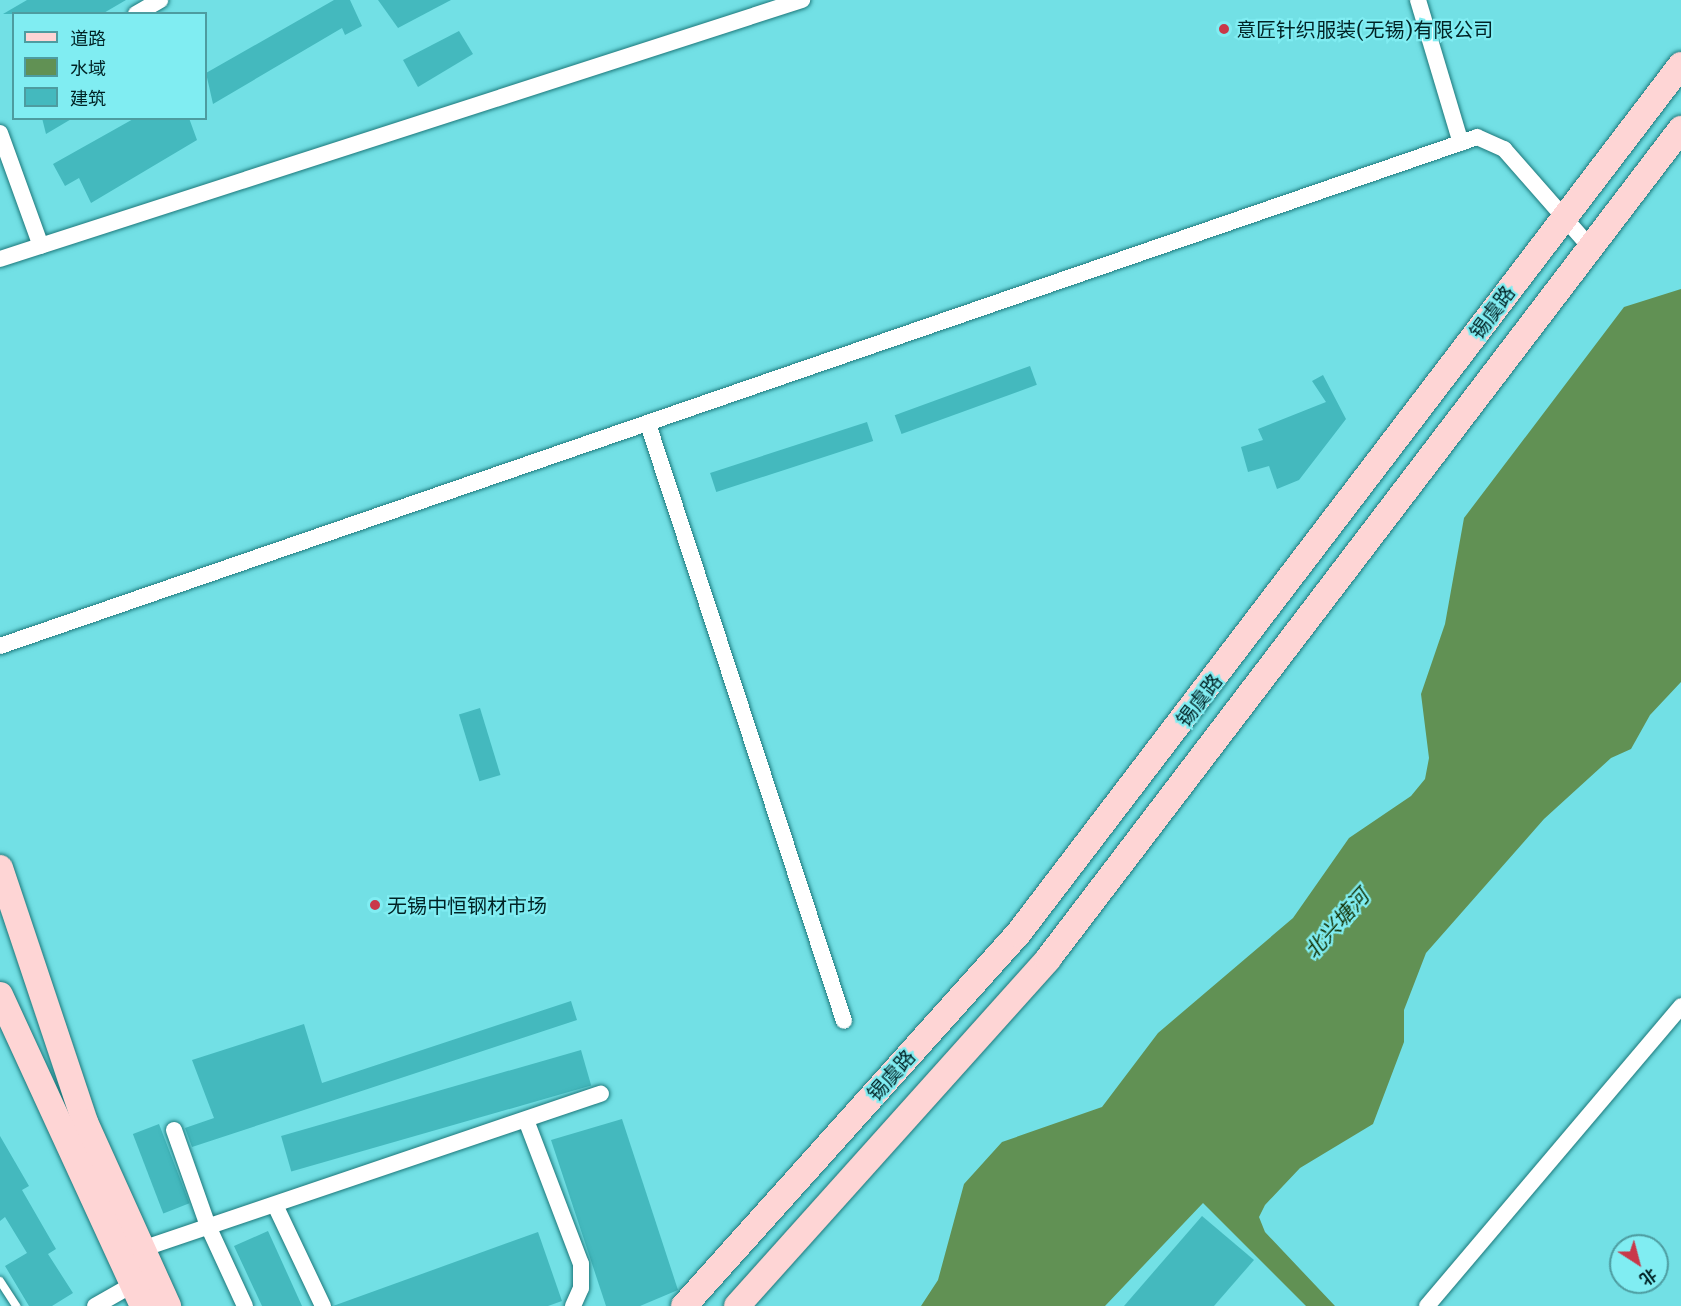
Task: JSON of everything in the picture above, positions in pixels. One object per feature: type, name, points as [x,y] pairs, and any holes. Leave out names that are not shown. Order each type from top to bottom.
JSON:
[{"type":"main road","name":"锡虞路","points":[[684,1306],[1018,934],[1681,66]]},
{"type":"main road","name":"锡虞路","points":[[737,1306],[1048,959],[1681,129]]},
{"type":"main road","points":[[0,868],[129,1254],[137,1296]]},
{"type":"main road","points":[[0,995],[129,1254],[168,1306]]},
{"type":"street","points":[[140,12],[161,0]]},
{"type":"street","points":[[0,259],[802,0]]},
{"type":"street","points":[[1418,0],[1461,143]]},
{"type":"street","points":[[0,133],[41,246]]},
{"type":"street","points":[[0,646],[1477,137],[1504,149],[1590,247]]},
{"type":"street","points":[[648,424],[844,1021]]},
{"type":"street","points":[[1426,1306],[1681,1006]]},
{"type":"street","points":[[129,1254],[601,1094]]},
{"type":"street","points":[[526,1120],[581,1264],[580,1288],[573,1306]]},
{"type":"street","points":[[174,1130],[208,1227],[245,1306]]},
{"type":"street","points":[[274,1205],[322,1306]]},
{"type":"street","points":[[96,1306],[137,1296]]},
{"type":"lane","points":[[0,1281],[16,1306]]},
{"type":"water","name":"北兴塘河","points":[[1681,289],[1681,682],[1650,715],[1631,749],[1611,758],[1544,819],[1426,953],[1404,1010],[1404,1042],[1373,1124],[1300,1168],[1265,1205],[1259,1217],[1265,1232],[1335,1306],[1306,1306],[1203,1203],[1105,1306],[921,1306],[938,1280],[964,1184],[1002,1142],[1102,1107],[1158,1033],[1293,918],[1349,838],[1411,796],[1425,779],[1429,758],[1421,694],[1445,624],[1464,518],[1624,307]]},
{"type":"building","points":[[27,0],[126,0],[105,12],[12,12],[12,14],[3,14]]},
{"type":"building","points":[[334,0],[350,0],[362,26],[345,35],[342,28],[213,104],[207,72]]},
{"type":"building","points":[[378,0],[451,0],[398,28]]},
{"type":"building","points":[[459,31],[473,54],[418,87],[403,60]]},
{"type":"building","points":[[42,120],[70,120],[46,134]]},
{"type":"building","points":[[131,120],[190,120],[197,140],[91,203],[79,178],[65,186],[53,164]]},
{"type":"building","points":[[1030,366],[1037,385],[902,434],[895,415]]},
{"type":"building","points":[[1323,375],[1346,419],[1299,480],[1277,489],[1269,466],[1248,472],[1241,447],[1263,440],[1258,429],[1326,402],[1312,381]]},
{"type":"building","points":[[867,422],[873,441],[716,492],[710,473]]},
{"type":"building","points":[[480,708],[500,775],[479,781],[459,714]]},
{"type":"building","points":[[571,1001],[577,1020],[192,1147],[185,1128],[214,1118],[192,1060],[304,1024],[322,1083]]},
{"type":"building","points":[[581,1050],[591,1086],[291,1172],[281,1136]]},
{"type":"building","points":[[622,1119],[678,1290],[640,1306],[606,1306],[551,1140]]},
{"type":"building","points":[[159,1124],[189,1203],[163,1213],[133,1134]]},
{"type":"building","points":[[0,1136],[29,1186],[22,1190],[56,1249],[48,1254],[73,1293],[52,1306],[29,1306],[5,1266],[27,1253],[5,1217],[0,1221]]},
{"type":"building","points":[[1202,1216],[1254,1260],[1214,1306],[1124,1306]]},
{"type":"building","points":[[268,1231],[302,1306],[262,1306],[234,1246]]},
{"type":"building","points":[[538,1232],[562,1301],[548,1306],[333,1306]]},
{"type":"place","name":"意匠针织服装(无锡)有限公司","points":[[1224,29]]},
{"type":"place","name":"无锡中恒钢材市场","points":[[375,905]]}]
